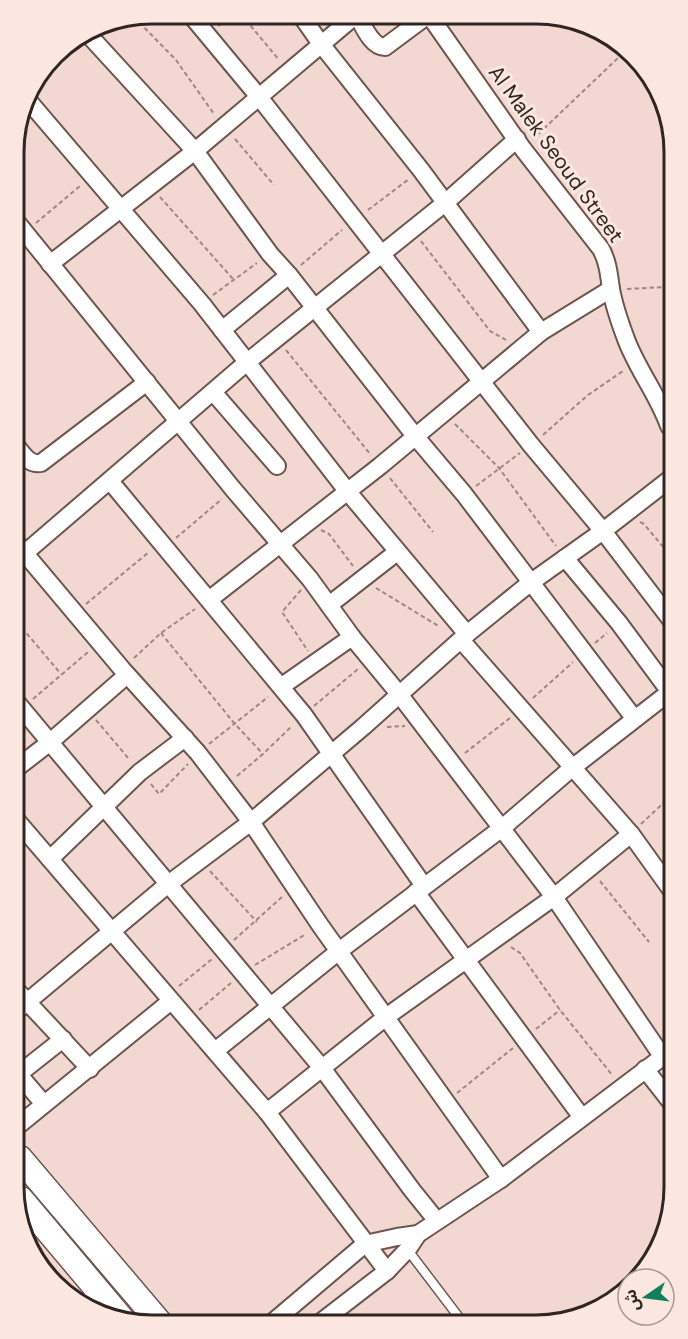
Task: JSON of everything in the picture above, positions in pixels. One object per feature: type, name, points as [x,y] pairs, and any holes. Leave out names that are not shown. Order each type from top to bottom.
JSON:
[{"type":"main road","points":[[24,1163],[153,1315]]},
{"type":"main road","points":[[25,1205],[93,1297]]},
{"type":"street","points":[[198,24],[259,97],[531,445],[603,531],[664,612]]},
{"type":"street","points":[[307,24],[421,170],[541,332]]},
{"type":"street","points":[[50,264],[195,151],[346,24]]},
{"type":"street","points":[[363,24],[375,44],[385,47],[416,24]]},
{"type":"street","name":"Al Malek Seoud Street","points":[[434,24],[520,144],[601,249],[606,260],[621,326],[636,362],[652,387],[664,415]]},
{"type":"street","points":[[92,39],[195,151],[270,254],[464,494],[634,718]]},
{"type":"street","points":[[33,106],[202,304],[246,363],[521,709],[631,834],[664,880]]},
{"type":"street","points":[[24,549],[110,481],[246,363],[278,340],[380,254],[520,144]]},
{"type":"street","points":[[24,231],[233,489],[310,579],[352,637],[502,828],[664,1047]]},
{"type":"street","points":[[222,330],[289,275]]},
{"type":"street","points":[[210,599],[348,492],[541,332],[611,289]]},
{"type":"street","points":[[24,455],[30,462],[41,463],[147,382]]},
{"type":"street","points":[[214,393],[277,466]]},
{"type":"street","points":[[110,481],[304,715],[332,754],[466,960],[581,1116]]},
{"type":"street","points":[[24,999],[167,885],[251,822],[464,637],[530,583],[664,484]]},
{"type":"street","points":[[329,604],[397,552]]},
{"type":"street","points":[[24,556],[198,753],[251,822],[320,925],[501,1179]]},
{"type":"street","points":[[565,558],[619,623],[664,683]]},
{"type":"street","points":[[282,686],[352,637]]},
{"type":"street","points":[[24,762],[50,743],[124,672]]},
{"type":"street","points":[[215,1051],[339,951],[502,828],[572,768],[664,696]]},
{"type":"street","points":[[24,711],[322,1068],[437,1221]]},
{"type":"street","points":[[50,859],[140,772],[185,738]]},
{"type":"street","points":[[24,829],[267,1112],[365,1245],[387,1271]]},
{"type":"street","points":[[267,1112],[386,1017],[554,897],[631,834]]},
{"type":"street","points":[[24,1121],[90,1068],[169,999]]},
{"type":"street","points":[[24,1003],[90,1068]]},
{"type":"street","points":[[24,1072],[63,1039]]},
{"type":"street","points":[[281,1315],[365,1245],[402,1243],[501,1179],[664,1055]]},
{"type":"street","points":[[645,1069],[664,1093]]},
{"type":"street","points":[[24,1080],[44,1104]]},
{"type":"street","points":[[332,1315],[387,1271],[402,1243]]},
{"type":"lane","points":[[402,1243],[457,1315]]},
{"type":"path","points":[[207,34],[222,24]]},
{"type":"path","points":[[249,24],[276,58],[295,69]]},
{"type":"path","points":[[141,25],[176,60],[207,106],[273,185]]},
{"type":"path","points":[[520,144],[618,58]]},
{"type":"path","points":[[289,275],[355,219],[421,170]]},
{"type":"path","points":[[24,223],[92,177]]},
{"type":"path","points":[[150,187],[234,280]]},
{"type":"path","points":[[412,229],[490,331],[521,348]]},
{"type":"path","points":[[202,304],[270,254]]},
{"type":"path","points":[[611,289],[664,287]]},
{"type":"path","points":[[278,340],[433,532]]},
{"type":"path","points":[[464,494],[531,445],[588,395],[636,362]]},
{"type":"path","points":[[444,413],[499,468],[565,558]]},
{"type":"path","points":[[75,613],[233,489]]},
{"type":"path","points":[[623,516],[644,524],[664,548]]},
{"type":"path","points":[[309,523],[329,534],[363,580],[464,637]]},
{"type":"path","points":[[310,579],[282,612],[316,663]]},
{"type":"path","points":[[124,672],[161,633],[210,599]]},
{"type":"path","points":[[452,764],[521,709],[619,623]]},
{"type":"path","points":[[24,630],[61,674]]},
{"type":"path","points":[[161,633],[234,723],[263,754]]},
{"type":"path","points":[[24,703],[99,642]]},
{"type":"path","points":[[224,787],[369,659]]},
{"type":"path","points":[[87,709],[159,794],[198,753],[282,686]]},
{"type":"path","points":[[363,727],[424,726]]},
{"type":"path","points":[[631,834],[664,803]]},
{"type":"path","points":[[200,861],[257,921]]},
{"type":"path","points":[[588,867],[649,942]]},
{"type":"path","points":[[169,999],[294,885]]},
{"type":"path","points":[[188,1020],[243,973],[320,925]]},
{"type":"path","points":[[500,937],[520,953],[560,1010],[622,1087]]},
{"type":"path","points":[[445,1102],[560,1010]]}]
